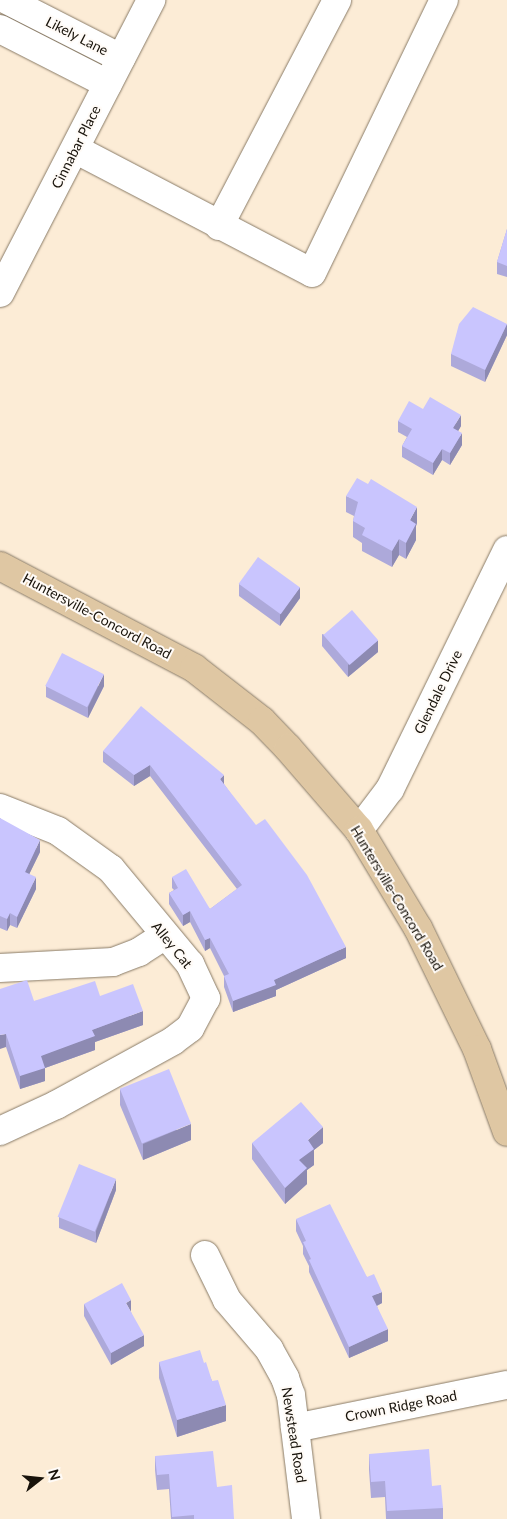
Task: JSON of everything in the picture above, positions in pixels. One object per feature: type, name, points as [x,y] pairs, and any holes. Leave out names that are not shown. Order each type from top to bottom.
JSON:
[{"type":"main road","name":"Huntersville-Concord Road","points":[[0,566],[100,616],[194,668],[216,684],[288,748],[360,830],[439,966],[477,1050],[507,1132]]},
{"type":"street","name":"Likely Lane","points":[[7,0],[120,58]]},
{"type":"street","name":"Cinnabar Place","points":[[0,293],[151,0]]},
{"type":"street","points":[[220,226],[337,0]]},
{"type":"street","points":[[75,149],[312,273],[444,0]]},
{"type":"street","name":"Likely Lane","points":[[0,29],[108,84]]},
{"type":"street","name":"Glendale Drive","points":[[360,830],[390,789],[500,580],[507,550]]},
{"type":"street","name":"Alley Cat","points":[[0,808],[58,831],[111,869],[164,936],[190,964],[206,998],[190,1028],[139,1061],[0,1131]]},
{"type":"street","points":[[2,966],[113,962],[140,952],[164,936]]},
{"type":"street","name":"Newstead Road","points":[[206,1255],[227,1300],[269,1349],[285,1378],[296,1428],[306,1519]]},
{"type":"street","name":"Crown Ridge Road","points":[[296,1428],[507,1385]]},
{"type":"building","points":[[507,229],[507,266],[497,262]]},
{"type":"building","points":[[473,307],[507,324],[485,370],[451,354],[459,324]]},
{"type":"building","points":[[430,397],[461,415],[453,428],[462,433],[450,453],[442,449],[433,463],[402,446],[412,429],[398,421],[409,401],[423,409]]},
{"type":"building","points":[[357,478],[368,484],[371,479],[417,507],[410,520],[416,524],[406,543],[399,539],[392,551],[362,535],[365,528],[353,521],[358,502],[346,496]]},
{"type":"building","points":[[258,557],[300,588],[281,614],[239,584]]},
{"type":"building","points":[[352,610],[378,640],[350,665],[323,635]]},
{"type":"building","points":[[62,653],[104,674],[87,707],[45,686]]},
{"type":"building","points":[[141,706],[224,775],[220,779],[256,825],[265,819],[307,875],[346,947],[274,980],[276,985],[233,1001],[224,976],[229,974],[210,938],[205,940],[190,911],[183,915],[169,893],[178,888],[172,877],[186,869],[210,909],[242,885],[150,765],[134,775],[103,751]]},
{"type":"building","points":[[0,818],[40,840],[25,872],[36,877],[17,917],[10,913],[7,919],[0,916]]},
{"type":"building","points":[[27,980],[34,1001],[95,981],[100,996],[133,984],[143,1011],[92,1030],[95,1036],[41,1056],[45,1068],[20,1076],[6,1034],[0,1035],[0,989]]},
{"type":"building","points":[[169,1069],[191,1124],[142,1144],[120,1089]]},
{"type":"building","points":[[301,1102],[323,1127],[308,1140],[314,1149],[299,1160],[307,1168],[285,1188],[252,1143]]},
{"type":"building","points":[[79,1164],[116,1179],[95,1232],[58,1217]]},
{"type":"building","points":[[330,1204],[367,1277],[374,1274],[382,1292],[372,1296],[388,1329],[349,1347],[309,1260],[311,1259],[303,1242],[306,1241],[296,1219]]},
{"type":"building","points":[[122,1283],[131,1300],[126,1303],[144,1335],[111,1353],[84,1304]]},
{"type":"building","points":[[200,1350],[212,1381],[218,1380],[226,1405],[177,1420],[159,1362]]},
{"type":"building","points":[[429,1449],[432,1486],[441,1485],[443,1508],[387,1511],[385,1481],[371,1482],[369,1454]]},
{"type":"building","points":[[213,1451],[217,1487],[232,1485],[234,1519],[194,1519],[194,1515],[172,1517],[169,1474],[157,1475],[155,1456]]}]
